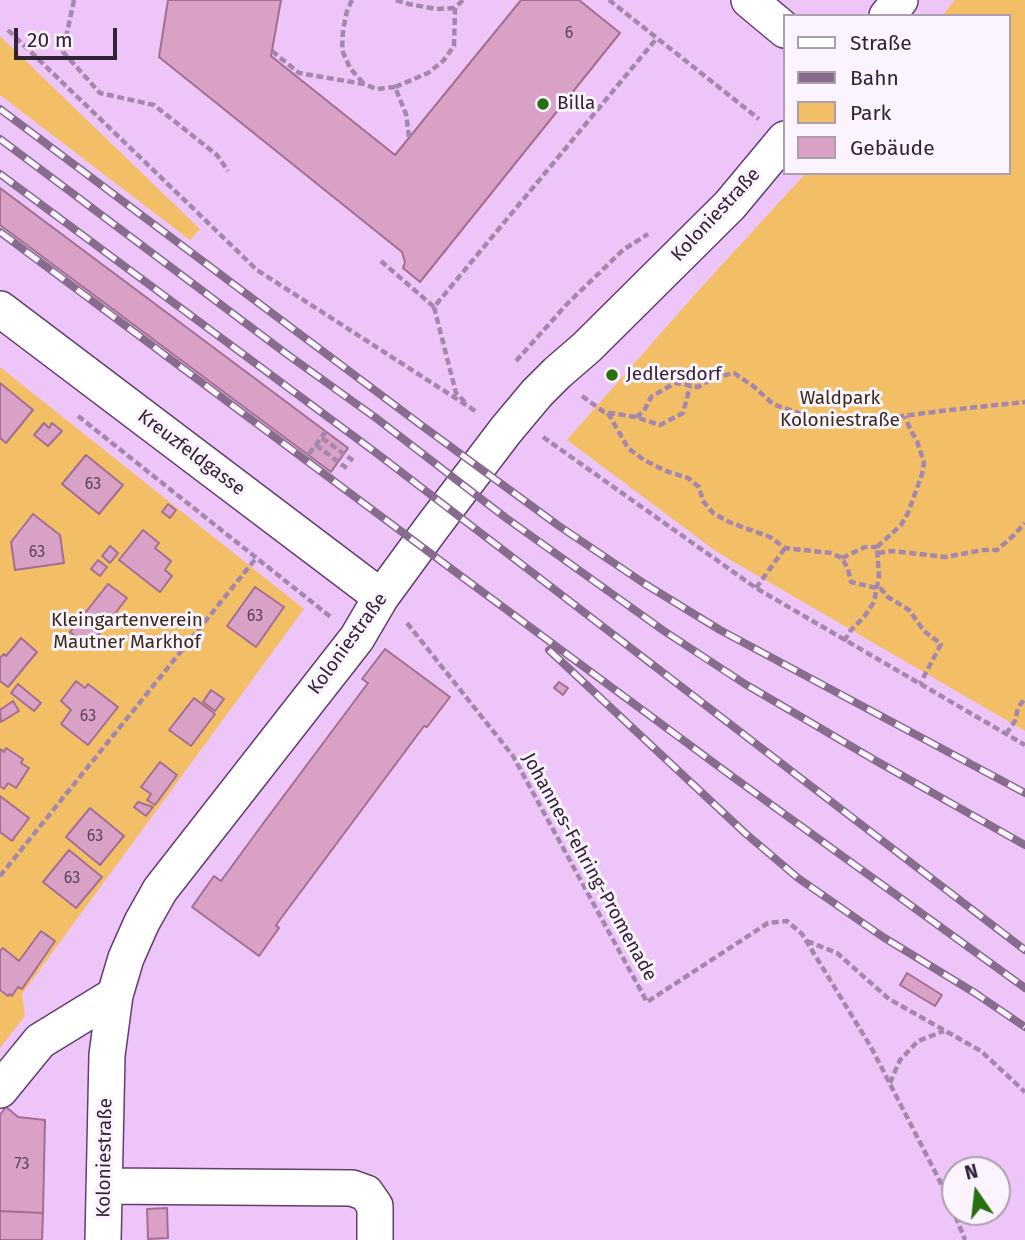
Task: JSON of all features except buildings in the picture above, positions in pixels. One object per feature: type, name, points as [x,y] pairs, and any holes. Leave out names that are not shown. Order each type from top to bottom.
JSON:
[{"type":"street","points":[[748,0],[783,28]]},
{"type":"street","points":[[889,14],[900,0]]},
{"type":"street","name":"Koloniestraße","points":[[103,1240],[107,1055],[115,995],[126,958],[160,890],[357,638],[381,597],[506,430],[537,393],[587,348],[730,205],[775,131]]},
{"type":"street","name":"Kreuzfeldgasse","points":[[0,309],[381,597]]},
{"type":"street","points":[[0,1090],[40,1041],[115,995]]},
{"type":"street","points":[[104,1186],[352,1188],[366,1193],[375,1206],[375,1240]]},
{"type":"path","points":[[74,0],[63,52],[100,93],[154,104],[217,155],[228,171]]},
{"type":"path","points":[[352,0],[343,30],[342,50],[350,68],[365,84]]},
{"type":"path","points":[[396,0],[436,9],[455,8],[463,0]]},
{"type":"path","points":[[609,0],[775,131]]},
{"type":"path","points":[[272,51],[299,73],[365,84],[377,89],[395,87],[428,73],[443,61],[454,46],[455,8]]},
{"type":"path","points":[[8,30],[257,270],[474,411],[456,393],[434,307],[381,261]]},
{"type":"path","points":[[434,307],[657,38]]},
{"type":"path","points":[[395,87],[407,114],[409,137]]},
{"type":"path","points":[[557,373],[604,412],[636,417],[660,425],[683,413],[690,386]]},
{"type":"path","points":[[636,417],[644,411],[652,397],[675,383],[698,387],[714,378],[734,373],[773,404],[833,425],[1025,402]]},
{"type":"path","points":[[608,413],[628,448],[643,460],[688,478],[699,487],[703,501],[713,513],[770,537],[785,548],[831,553],[842,558],[851,582],[881,589],[888,597],[901,603],[924,631],[941,644],[920,684]]},
{"type":"path","points":[[76,414],[311,601]]},
{"type":"path","points":[[845,641],[874,602],[879,576],[878,550],[901,525],[908,513],[922,474],[924,463],[905,416]]},
{"type":"path","points":[[309,454],[327,430]]},
{"type":"path","points":[[543,436],[755,588],[1025,745]]},
{"type":"path","points":[[321,438],[355,462]]},
{"type":"path","points":[[316,445],[349,470]]},
{"type":"path","points":[[842,558],[865,547],[946,557],[997,550],[1025,523]]},
{"type":"path","points":[[755,588],[785,548]]},
{"type":"path","points":[[0,876],[257,557]]},
{"type":"path","name":"Johannes-Fehring-Promenade","points":[[381,597],[407,623],[513,756],[647,1002],[768,923],[787,921],[802,934],[871,1047],[947,1195],[965,1240]]},
{"type":"path","points":[[1006,734],[1025,698]]},
{"type":"path","points":[[807,941],[837,953],[889,999],[981,1051],[1025,1093]]},
{"type":"path","points":[[890,1083],[900,1060],[918,1041],[945,1030]]},
{"type":"green space","name":"Waldpark Koloniestraße","points":[[955,0],[1025,0],[1025,731],[717,552],[567,440],[804,175],[1011,175],[1011,14],[944,14]]},
{"type":"green space","points":[[0,36],[200,229],[190,240],[0,95]]},
{"type":"green space","name":"Kleingartenverein Mautner Markhof","points":[[0,367],[304,609],[22,994],[25,1016],[0,1048]]},
{"type":"railway","points":[[0,109],[421,425],[559,526],[645,584],[720,630],[1025,793]]},
{"type":"railway","points":[[0,139],[376,418],[506,518],[664,631],[745,684],[1025,845]]},
{"type":"railway","points":[[0,174],[375,452],[1025,950]]},
{"type":"railway","points":[[0,232],[733,777],[1025,988]]},
{"type":"railway","points":[[549,650],[745,833],[798,878],[883,937],[1025,1027]]},
{"type":"place","name":"Billa","points":[[543,104]]},
{"type":"place","name":"Jedlersdorf","points":[[612,375]]}]
